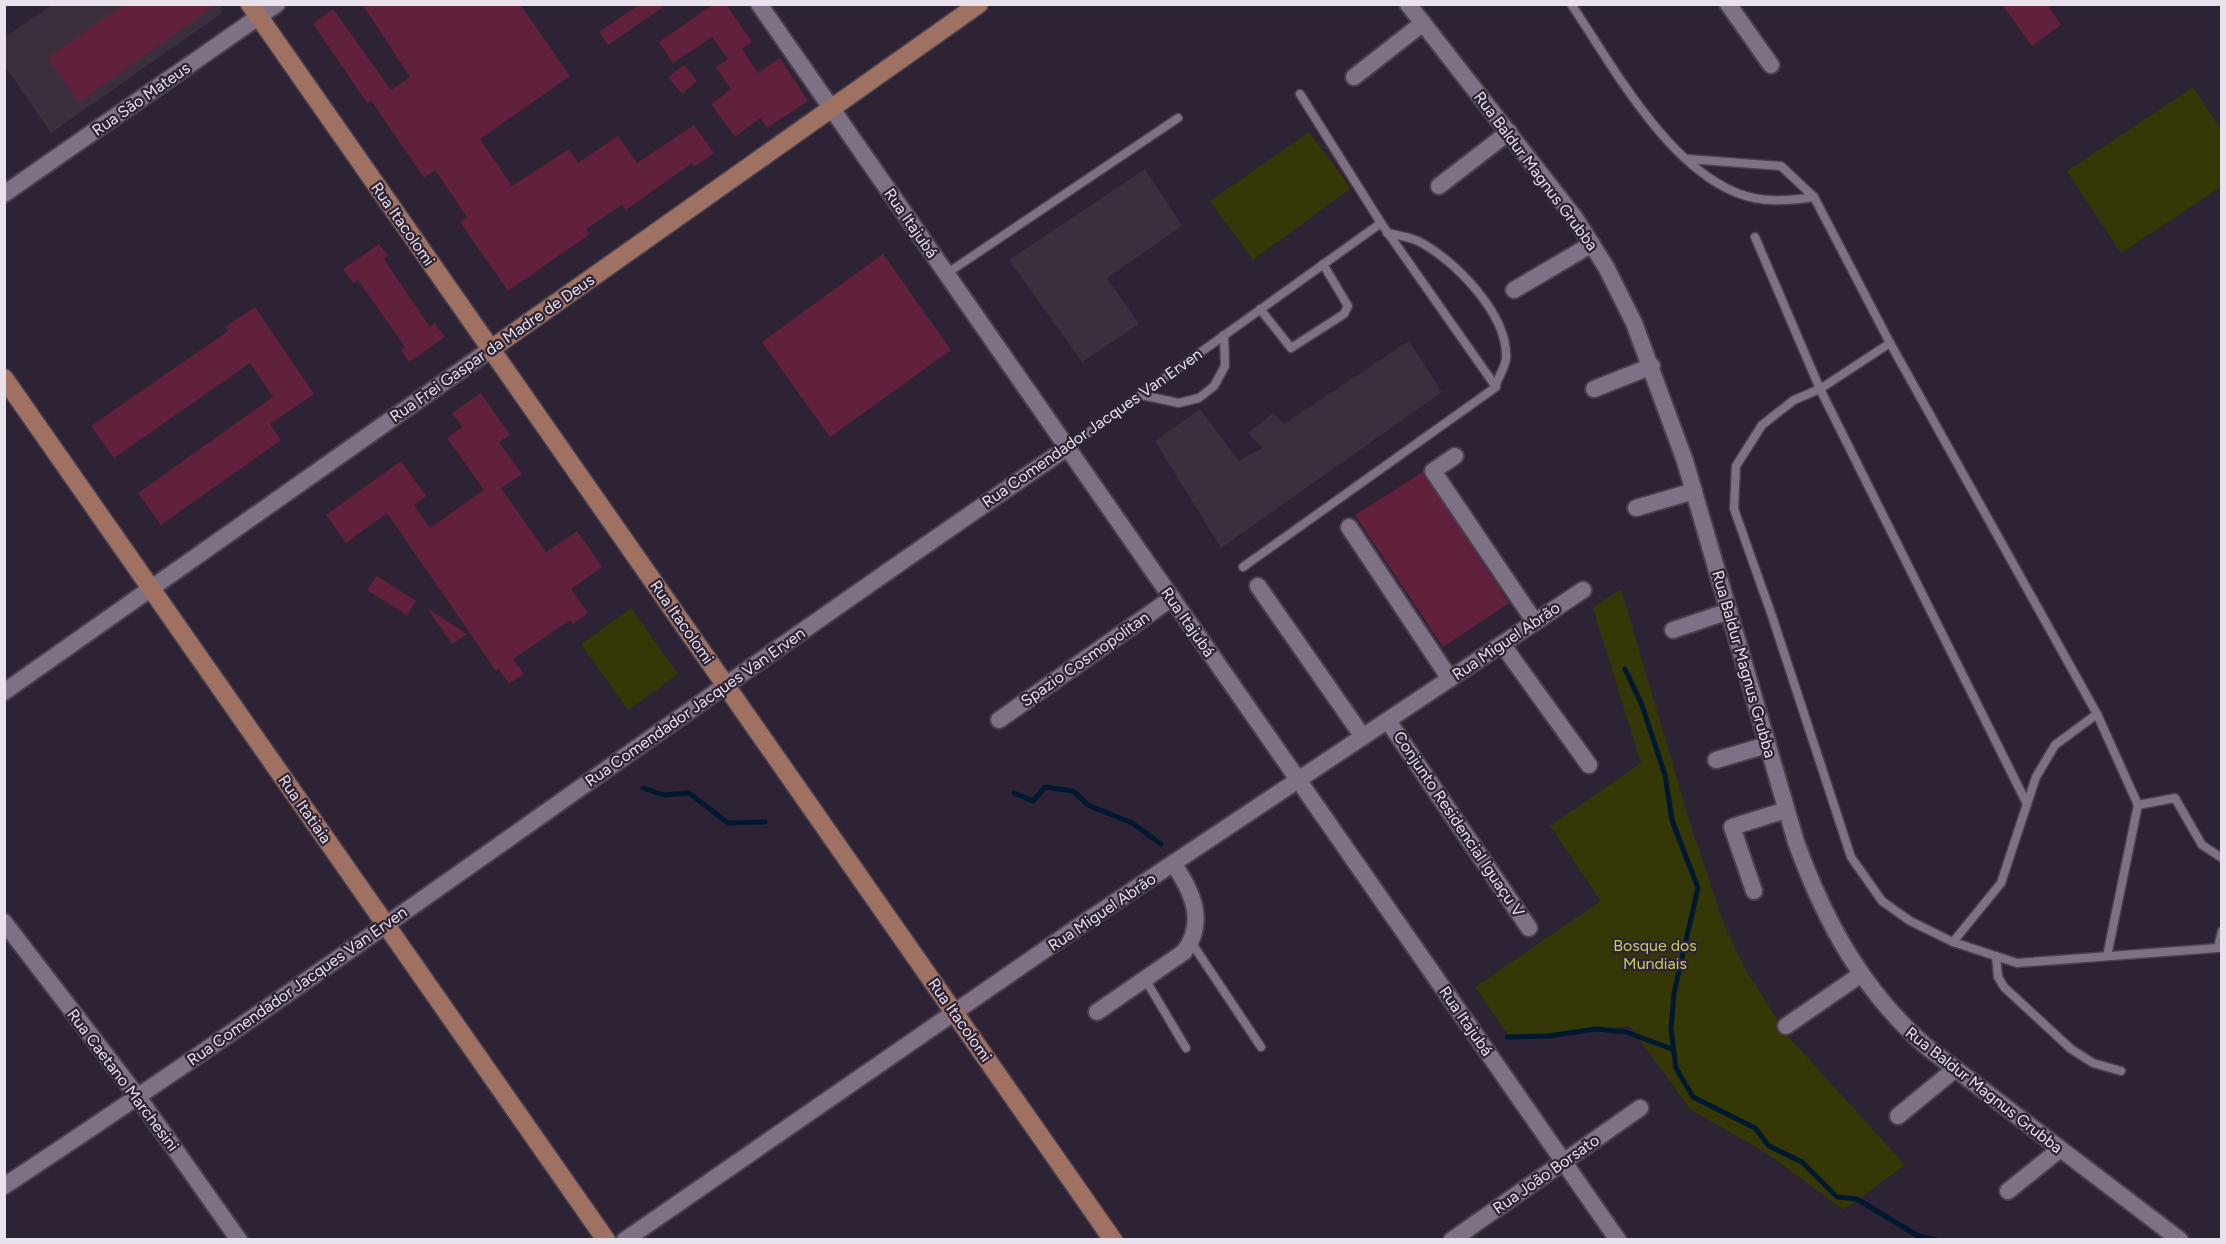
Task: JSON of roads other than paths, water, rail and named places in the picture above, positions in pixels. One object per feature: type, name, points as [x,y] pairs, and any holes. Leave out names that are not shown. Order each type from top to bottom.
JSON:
[{"type":"main road","name":"Rua Frei Gaspar da Madre de Deus","points":[[491,349],[980,4]]},
{"type":"main road","name":"Rua Itacolomi","points":[[254,11],[1113,1239]]},
{"type":"main road","name":"Rua Itatiaia","points":[[4,378],[606,1239]]},
{"type":"street","name":"Rua São Mateus","points":[[4,194],[254,11],[277,4]]},
{"type":"street","name":"Rua Itajubá","points":[[759,4],[1618,1239]]},
{"type":"street","name":"Rua Baldur Magnus Grubba","points":[[1408,4],[1509,132],[1592,244],[1621,295],[1652,366],[1694,491],[1786,810],[1807,871],[1827,918],[1860,975],[1895,1018],[1954,1070],[2180,1239]]},
{"type":"street","points":[[1728,4],[1772,65]]},
{"type":"street","points":[[1354,77],[1423,23]]},
{"type":"street","points":[[1439,186],[1509,132]]},
{"type":"street","points":[[1514,290],[1592,244]]},
{"type":"street","name":"Rua Frei Gaspar da Madre de Deus","points":[[4,692],[491,349]]},
{"type":"street","points":[[1594,389],[1652,366]]},
{"type":"street","name":"Rua Comendador Jacques Van Erven","points":[[4,1186],[138,1097],[726,686],[874,579],[1067,448]]},
{"type":"street","points":[[1455,456],[1433,471],[1535,622]]},
{"type":"street","points":[[1636,508],[1694,491]]},
{"type":"street","points":[[1349,527],[1450,679]]},
{"type":"street","points":[[1258,586],[1363,737]]},
{"type":"street","name":"Rua Miguel Abrão","points":[[625,1239],[1173,863],[1583,590]]},
{"type":"street","name":"Spazio Cosmopolitan","points":[[999,720],[1172,598]]},
{"type":"street","points":[[1673,630],[1729,611]]},
{"type":"street","points":[[1502,644],[1589,765]]},
{"type":"street","name":"Conjunto Residencial Iguaçu V","points":[[1388,721],[1529,928]]},
{"type":"street","points":[[1716,760],[1767,745]]},
{"type":"street","points":[[1754,891],[1732,827],[1786,810]]},
{"type":"street","points":[[1097,1012],[1184,952],[1191,942],[1197,916],[1186,882],[1173,863]]},
{"type":"street","name":"Rua Caetano Marchesini","points":[[4,922],[138,1097],[239,1239]]},
{"type":"street","points":[[1786,1026],[1860,975]]},
{"type":"street","points":[[1898,1116],[1954,1070]]},
{"type":"street","name":"Rua João Borsato","points":[[1452,1239],[1640,1108]]},
{"type":"street","points":[[2008,1191],[2059,1150]]},
{"type":"lane","points":[[1571,4],[1653,125],[1669,144],[1710,177],[1737,193],[1769,201],[1814,197]]},
{"type":"lane","points":[[1300,94],[1387,233],[1496,384]]},
{"type":"lane","points":[[946,274],[1178,118]]},
{"type":"lane","points":[[1688,159],[1781,166],[1814,197],[1890,343],[2097,714],[2138,805],[2107,956]]},
{"type":"lane","name":"Rua Comendador Jacques Van Erven","points":[[1067,448],[1381,223]]},
{"type":"lane","points":[[1244,567],[1496,390],[1496,384],[1506,362],[1506,354],[1503,337],[1483,299],[1465,276],[1441,255],[1417,240],[1387,233]]},
{"type":"lane","points":[[1755,237],[1820,389],[2027,804]]},
{"type":"lane","points":[[1260,309],[1291,348],[1344,314],[1348,306],[1323,264]]},
{"type":"lane","points":[[1141,395],[1179,403],[1199,398],[1214,386],[1226,366],[1224,335]]},
{"type":"lane","points":[[1890,343],[1820,389],[1794,400],[1762,425],[1736,466],[1734,509],[1780,639],[1851,857],[1882,901],[1910,921],[1953,942],[2017,963],[2218,948],[2222,931]]},
{"type":"lane","points":[[1953,942],[2001,883],[2036,777],[2055,745],[2097,714]]},
{"type":"lane","points":[[2138,805],[2175,798],[2202,845],[2222,858]]},
{"type":"lane","points":[[1191,942],[1261,1047]]},
{"type":"lane","points":[[1996,956],[1998,977],[2004,987],[2046,1026],[2072,1049],[2094,1063],[2121,1071]]},
{"type":"lane","points":[[1145,979],[1186,1048]]},
{"type":"waterway","points":[[1625,669],[1642,705],[1665,775],[1672,820],[1698,888],[1674,993],[1671,1029],[1676,1068],[1693,1097],[1755,1128],[1769,1146],[1802,1162],[1837,1197],[1857,1199],[1918,1236],[1937,1240]]},
{"type":"waterway","points":[[1014,793],[1033,801],[1045,787],[1073,791],[1088,805],[1132,823],[1161,844]]},
{"type":"waterway","points":[[643,788],[664,795],[689,793],[728,823],[765,822]]},
{"type":"waterway","points":[[1507,1037],[1548,1036],[1596,1029],[1626,1032],[1672,1049]]},
{"type":"park label","name":"Bosque dos Mundiais","points":[[1655,954]]}]
